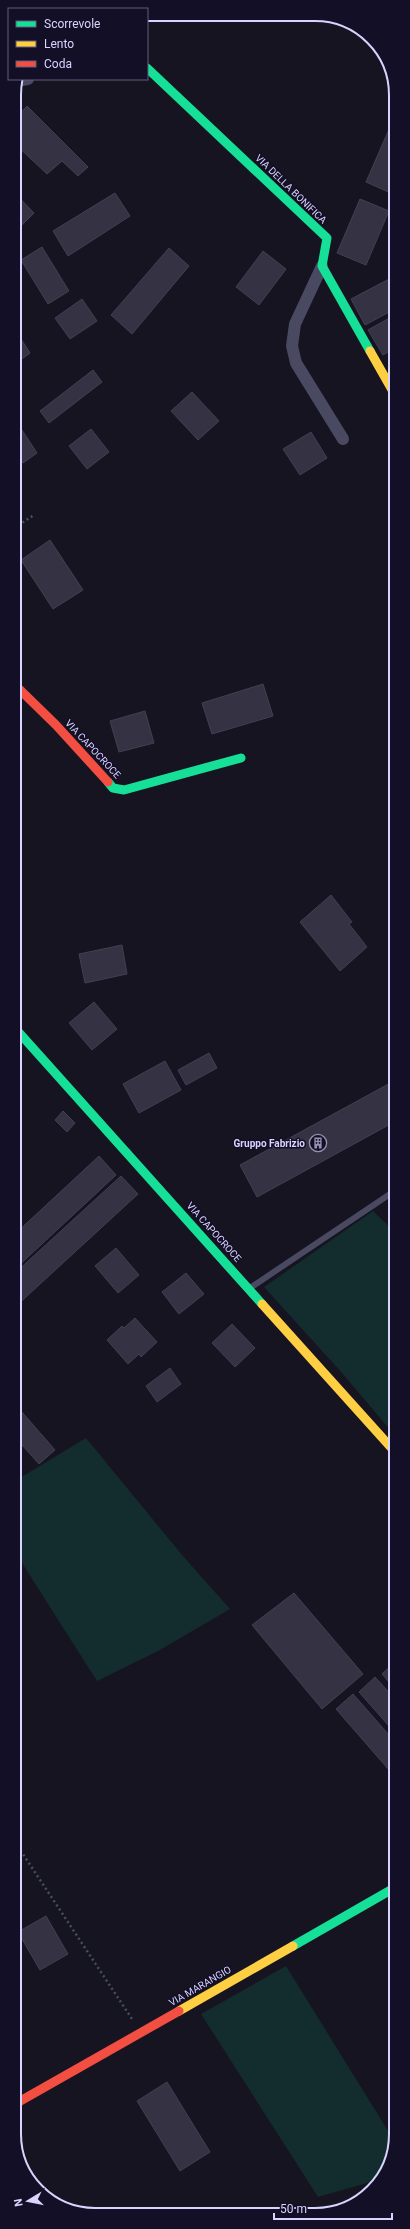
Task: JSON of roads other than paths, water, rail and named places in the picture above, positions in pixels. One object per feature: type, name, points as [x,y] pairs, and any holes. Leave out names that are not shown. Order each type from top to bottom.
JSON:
[{"type":"street","name":"VIA DELLA BONIFICA","points":[[148,69],[327,238],[322,266]]},
{"type":"street","points":[[322,266],[389,384]]},
{"type":"street","points":[[322,266],[294,324],[292,346],[296,363],[343,440]]},
{"type":"street","name":"VIA CAPOCROCE","points":[[21,691],[56,725],[113,788],[124,790],[240,758]]},
{"type":"street","name":"VIA CAPOCROCE","points":[[21,1035],[250,1288],[389,1445]]},
{"type":"street","name":"VIA MARANGIO","points":[[21,2101],[389,1891]]},
{"type":"lane","points":[[250,1288],[389,1195]]},
{"type":"place","name":"Gruppo Fabrizio","points":[[318,1143]]}]
